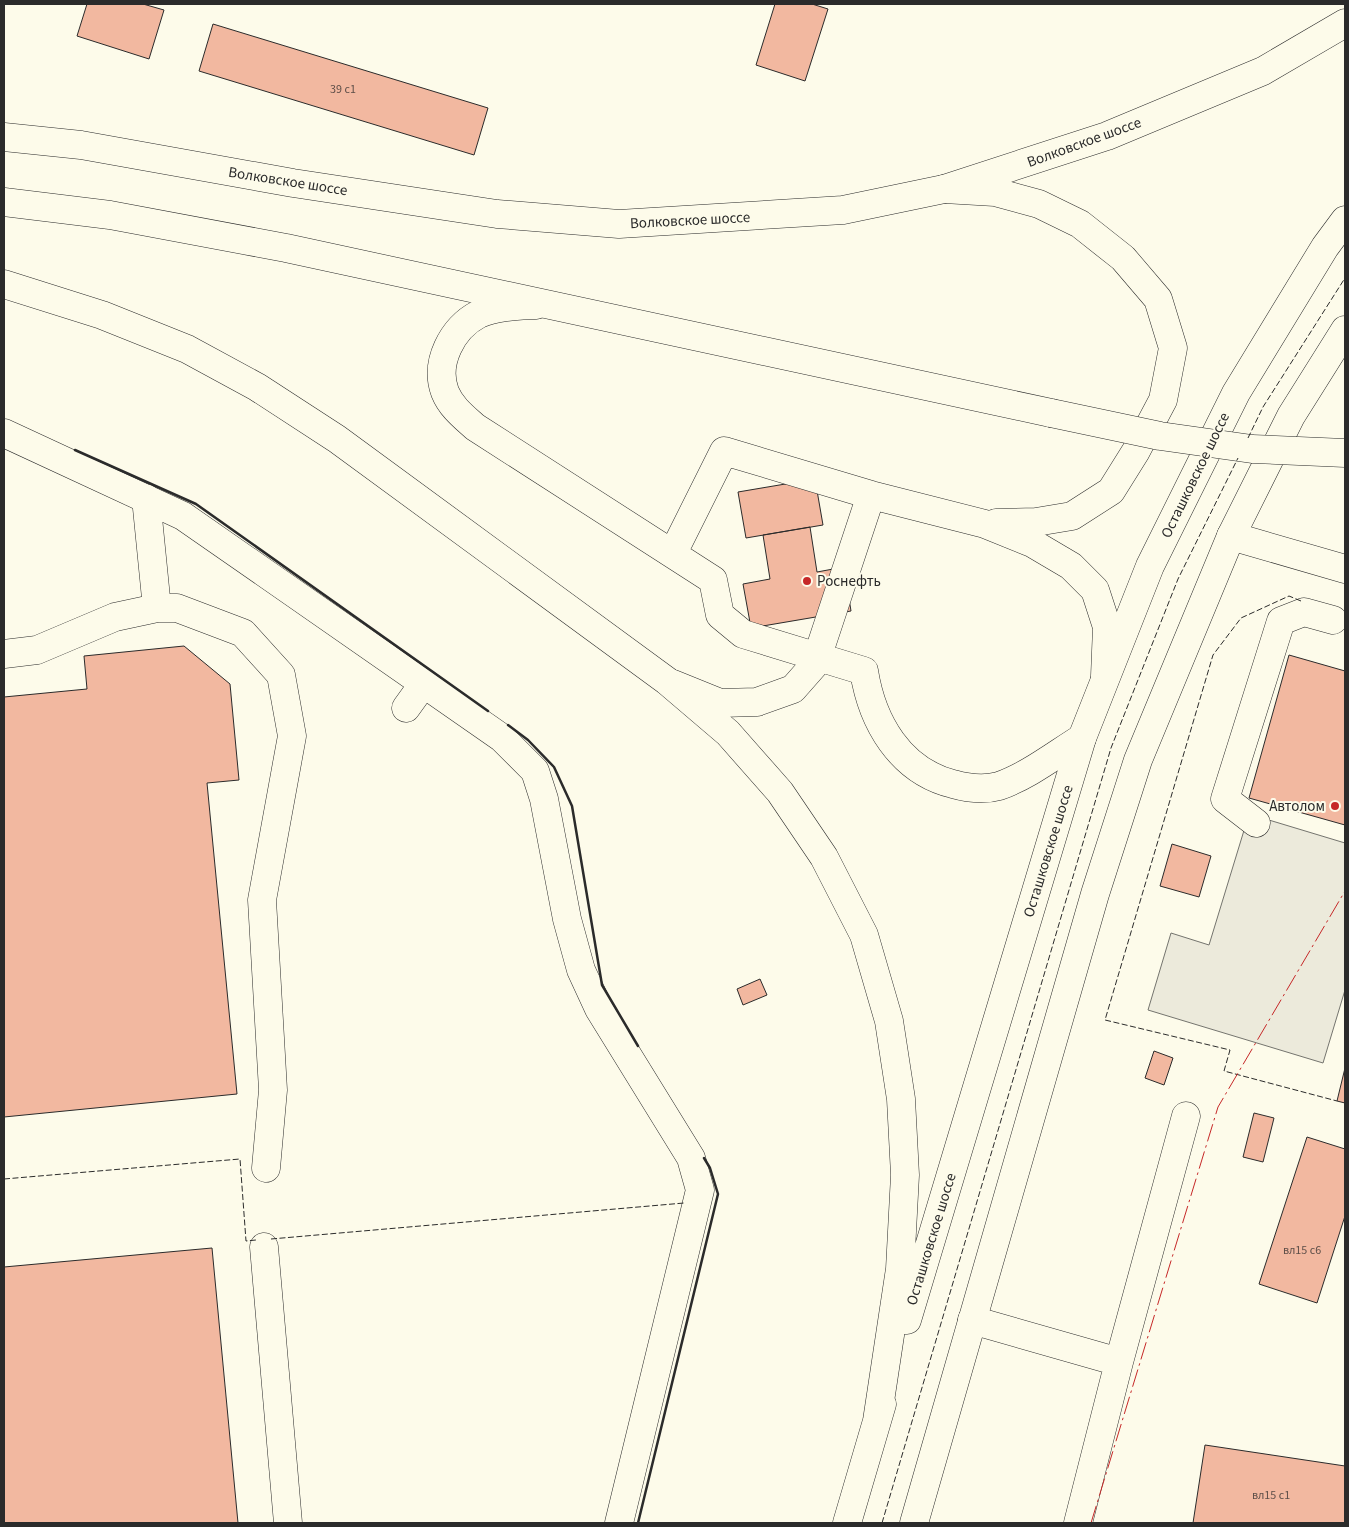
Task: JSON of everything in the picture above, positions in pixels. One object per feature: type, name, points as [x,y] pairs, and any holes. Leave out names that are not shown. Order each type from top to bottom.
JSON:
[{"type":"main road","name":"Волковское шоссе","points":[[4,137],[81,145],[294,183],[497,214],[619,224],[843,210],[944,189],[1116,132],[1263,71],[1345,23]]},
{"type":"main road","points":[[944,189],[995,192],[1039,204],[1080,224],[1123,258],[1158,299],[1172,348],[1162,400],[1136,451],[1111,491],[1072,516],[1036,522],[985,524]]},
{"type":"main road","points":[[4,202],[110,215],[286,248],[1160,436],[1252,449],[1345,453]]},
{"type":"main road","name":"Осташковское шоссе","points":[[847,1523],[1082,738],[1104,680],[1150,566],[1236,392],[1325,247],[1345,220]]},
{"type":"main road","points":[[4,284],[102,315],[187,350],[257,387],[337,439],[668,681],[728,732],[780,792],[824,857],[864,935],[888,1021],[901,1099],[905,1175],[900,1270],[877,1421]]},
{"type":"main road","points":[[545,304],[503,307],[478,315],[458,331],[446,349],[442,372],[445,392],[457,411],[475,427],[713,580],[720,615],[743,634],[864,671],[868,694],[883,732],[906,760],[938,780],[967,788],[998,786],[1037,767],[1082,738]]},
{"type":"main road","points":[[914,1523],[1095,894],[1138,760],[1231,536],[1291,416],[1345,330]]},
{"type":"main road","points":[[4,433],[183,516],[502,738],[535,771],[544,800],[567,919],[581,970],[599,1009],[691,1158],[700,1190],[619,1523]]},
{"type":"main road","points":[[673,553],[724,451],[871,495],[985,524],[1032,543],[1071,566],[1095,590],[1107,627],[1104,680]]},
{"type":"main road","points":[[668,681],[720,703],[758,702],[793,689],[815,664],[871,495]]},
{"type":"main road","points":[[146,498],[157,608]]},
{"type":"main road","points":[[1231,536],[1345,569]]},
{"type":"main road","points":[[4,654],[38,650],[115,617],[157,608],[177,608],[243,633],[281,675],[292,736],[262,900],[273,1090],[266,1168]]},
{"type":"main road","points":[[1256,823],[1225,799],[1280,621],[1304,612],[1333,620]]},
{"type":"main road","points":[[406,708],[424,683]]},
{"type":"main road","points":[[1078,1523],[1119,1362],[1186,1116]]},
{"type":"main road","points":[[264,1247],[288,1523]]},
{"type":"main road","points":[[972,1320],[1119,1362]]},
{"type":"shaded area","points":[[1249,814],[1345,843],[1345,990],[1323,1063],[1148,1010],[1171,933],[1209,945]]},
{"type":"building","points":[[87,4],[143,4],[164,10],[149,59],[77,36]]},
{"type":"building","points":[[775,4],[812,4],[828,9],[805,81],[756,65]]},
{"type":"building","points":[[213,24],[488,108],[474,155],[199,71]]},
{"type":"building","points":[[815,479],[823,525],[746,538],[738,492]]},
{"type":"building","points":[[810,527],[817,572],[844,567],[851,611],[751,628],[743,584],[770,579],[763,535]]},
{"type":"building","points":[[184,646],[230,684],[239,780],[207,783],[237,1094],[4,1117],[4,697],[87,689],[84,656]]},
{"type":"building","points":[[1289,655],[1345,671],[1345,825],[1249,798]]},
{"type":"building","points":[[1172,844],[1211,856],[1199,897],[1160,886]]},
{"type":"building","points":[[760,979],[767,995],[743,1005],[737,989]]},
{"type":"building","points":[[1154,1051],[1173,1058],[1164,1085],[1145,1078]]},
{"type":"building","points":[[1345,1068],[1345,1103],[1337,1101]]},
{"type":"building","points":[[1254,1113],[1274,1118],[1263,1162],[1243,1157]]},
{"type":"building","points":[[1307,1137],[1345,1149],[1345,1216],[1317,1303],[1259,1284]]},
{"type":"building","points":[[212,1248],[238,1523],[4,1523],[4,1267]]},
{"type":"building","points":[[1205,1445],[1345,1466],[1345,1523],[1193,1523]]},
{"type":"fence","points":[[1248,438],[1263,407],[1345,278]]},
{"type":"fence","points":[[882,1523],[1111,748],[1178,579],[1238,458]]},
{"type":"fence","points":[[1301,601],[1289,596],[1241,618],[1213,655],[1105,1020],[1230,1050],[1224,1071],[1337,1101]]},
{"type":"fence","points":[[4,1179],[240,1159],[246,1241],[256,1240]]},
{"type":"fence","points":[[271,1239],[684,1203]]},
{"type":"wall","points":[[75,450],[196,504],[488,711]]},
{"type":"wall","points":[[508,725],[528,740],[554,767],[572,806],[602,985],[638,1046]]},
{"type":"wall","points":[[638,1523],[718,1194],[710,1168],[704,1158]]},
{"type":"power","points":[[1091,1523],[1218,1107],[1345,891]]},
{"type":"place","name":"Роснефть","points":[[807,581]]},
{"type":"place","name":"Автолом","points":[[1335,806]]}]
